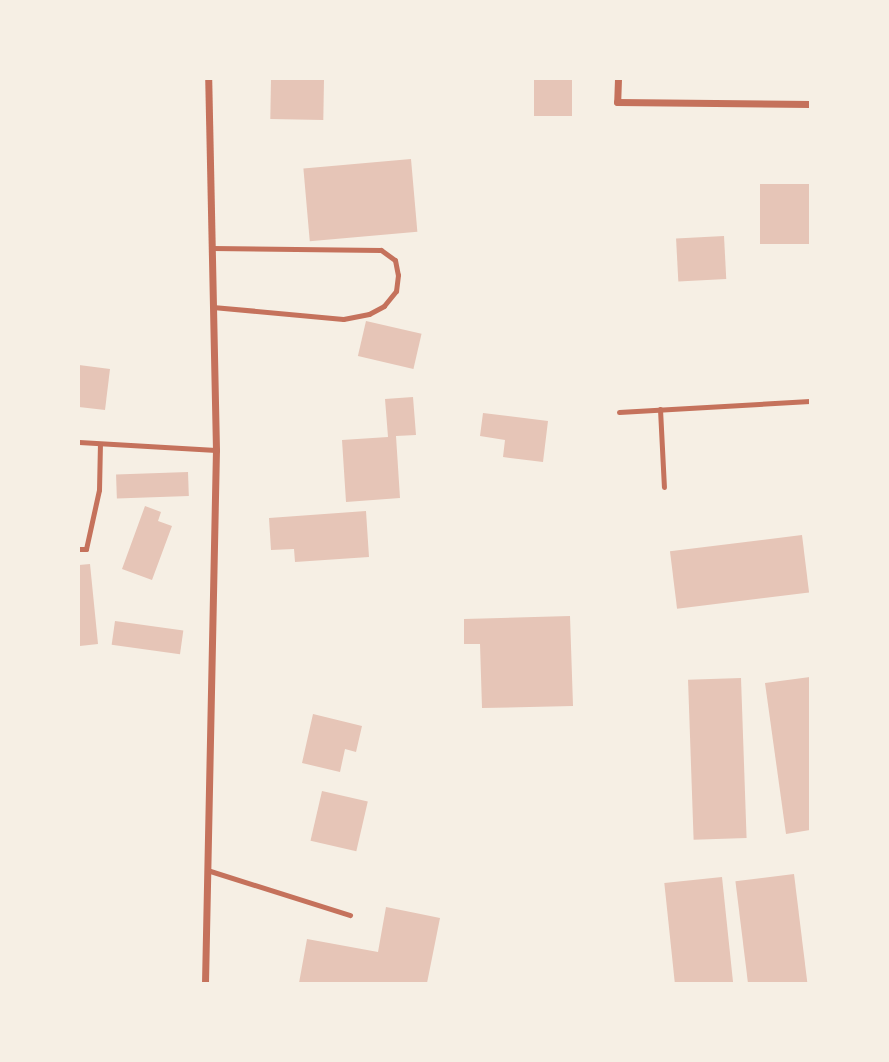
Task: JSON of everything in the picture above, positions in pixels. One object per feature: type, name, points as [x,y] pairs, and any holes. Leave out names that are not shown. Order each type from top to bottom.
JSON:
[{"type":"street","points":[[205,983],[216,450],[208,79]]},
{"type":"street","points":[[618,79],[617,102],[810,104]]},
{"type":"lane","points":[[212,248],[381,250],[395,260],[398,275],[396,291],[384,306],[369,314],[343,319],[213,307]]},
{"type":"lane","points":[[619,412],[810,401]]},
{"type":"lane","points":[[660,409],[664,487]]},
{"type":"lane","points":[[79,442],[216,450]]},
{"type":"lane","points":[[79,549],[86,550],[99,490],[100,444]]},
{"type":"lane","points":[[207,870],[350,915]]},
{"type":"building","points":[[271,79],[324,80],[323,120],[270,119]]},
{"type":"building","points":[[534,79],[572,79],[572,116],[534,116]]},
{"type":"building","points":[[411,159],[417,232],[310,241],[303,168]]},
{"type":"building","points":[[760,184],[810,184],[810,244],[760,244]]},
{"type":"building","points":[[724,236],[726,279],[678,281],[676,239]]},
{"type":"building","points":[[366,321],[422,334],[413,369],[358,356]]},
{"type":"building","points":[[79,365],[110,369],[105,410],[79,407]]},
{"type":"building","points":[[413,397],[416,435],[396,436],[400,498],[346,502],[342,440],[388,437],[385,399]]},
{"type":"building","points":[[483,413],[548,421],[543,462],[503,457],[505,440],[480,436]]},
{"type":"building","points":[[188,472],[189,496],[117,498],[116,475]]},
{"type":"building","points":[[145,506],[161,512],[158,521],[172,526],[152,580],[122,569]]},
{"type":"building","points":[[366,511],[369,557],[295,562],[294,549],[271,550],[269,518]]},
{"type":"building","points":[[802,535],[809,593],[677,609],[670,551]]},
{"type":"building","points":[[90,564],[98,644],[80,646],[79,565]]},
{"type":"building","points":[[570,616],[573,706],[482,708],[480,644],[464,644],[464,619]]},
{"type":"building","points":[[115,621],[183,631],[180,654],[112,645]]},
{"type":"building","points":[[810,677],[810,830],[786,834],[765,683]]},
{"type":"building","points":[[741,678],[747,838],[694,840],[688,680]]},
{"type":"building","points":[[313,714],[362,726],[356,752],[345,749],[340,772],[302,763]]},
{"type":"building","points":[[322,791],[368,802],[356,851],[311,841]]},
{"type":"building","points":[[794,874],[807,983],[748,983],[735,881]]},
{"type":"building","points":[[722,877],[733,983],[675,983],[664,883]]},
{"type":"building","points":[[386,907],[440,918],[427,983],[299,983],[307,939],[378,952]]}]
